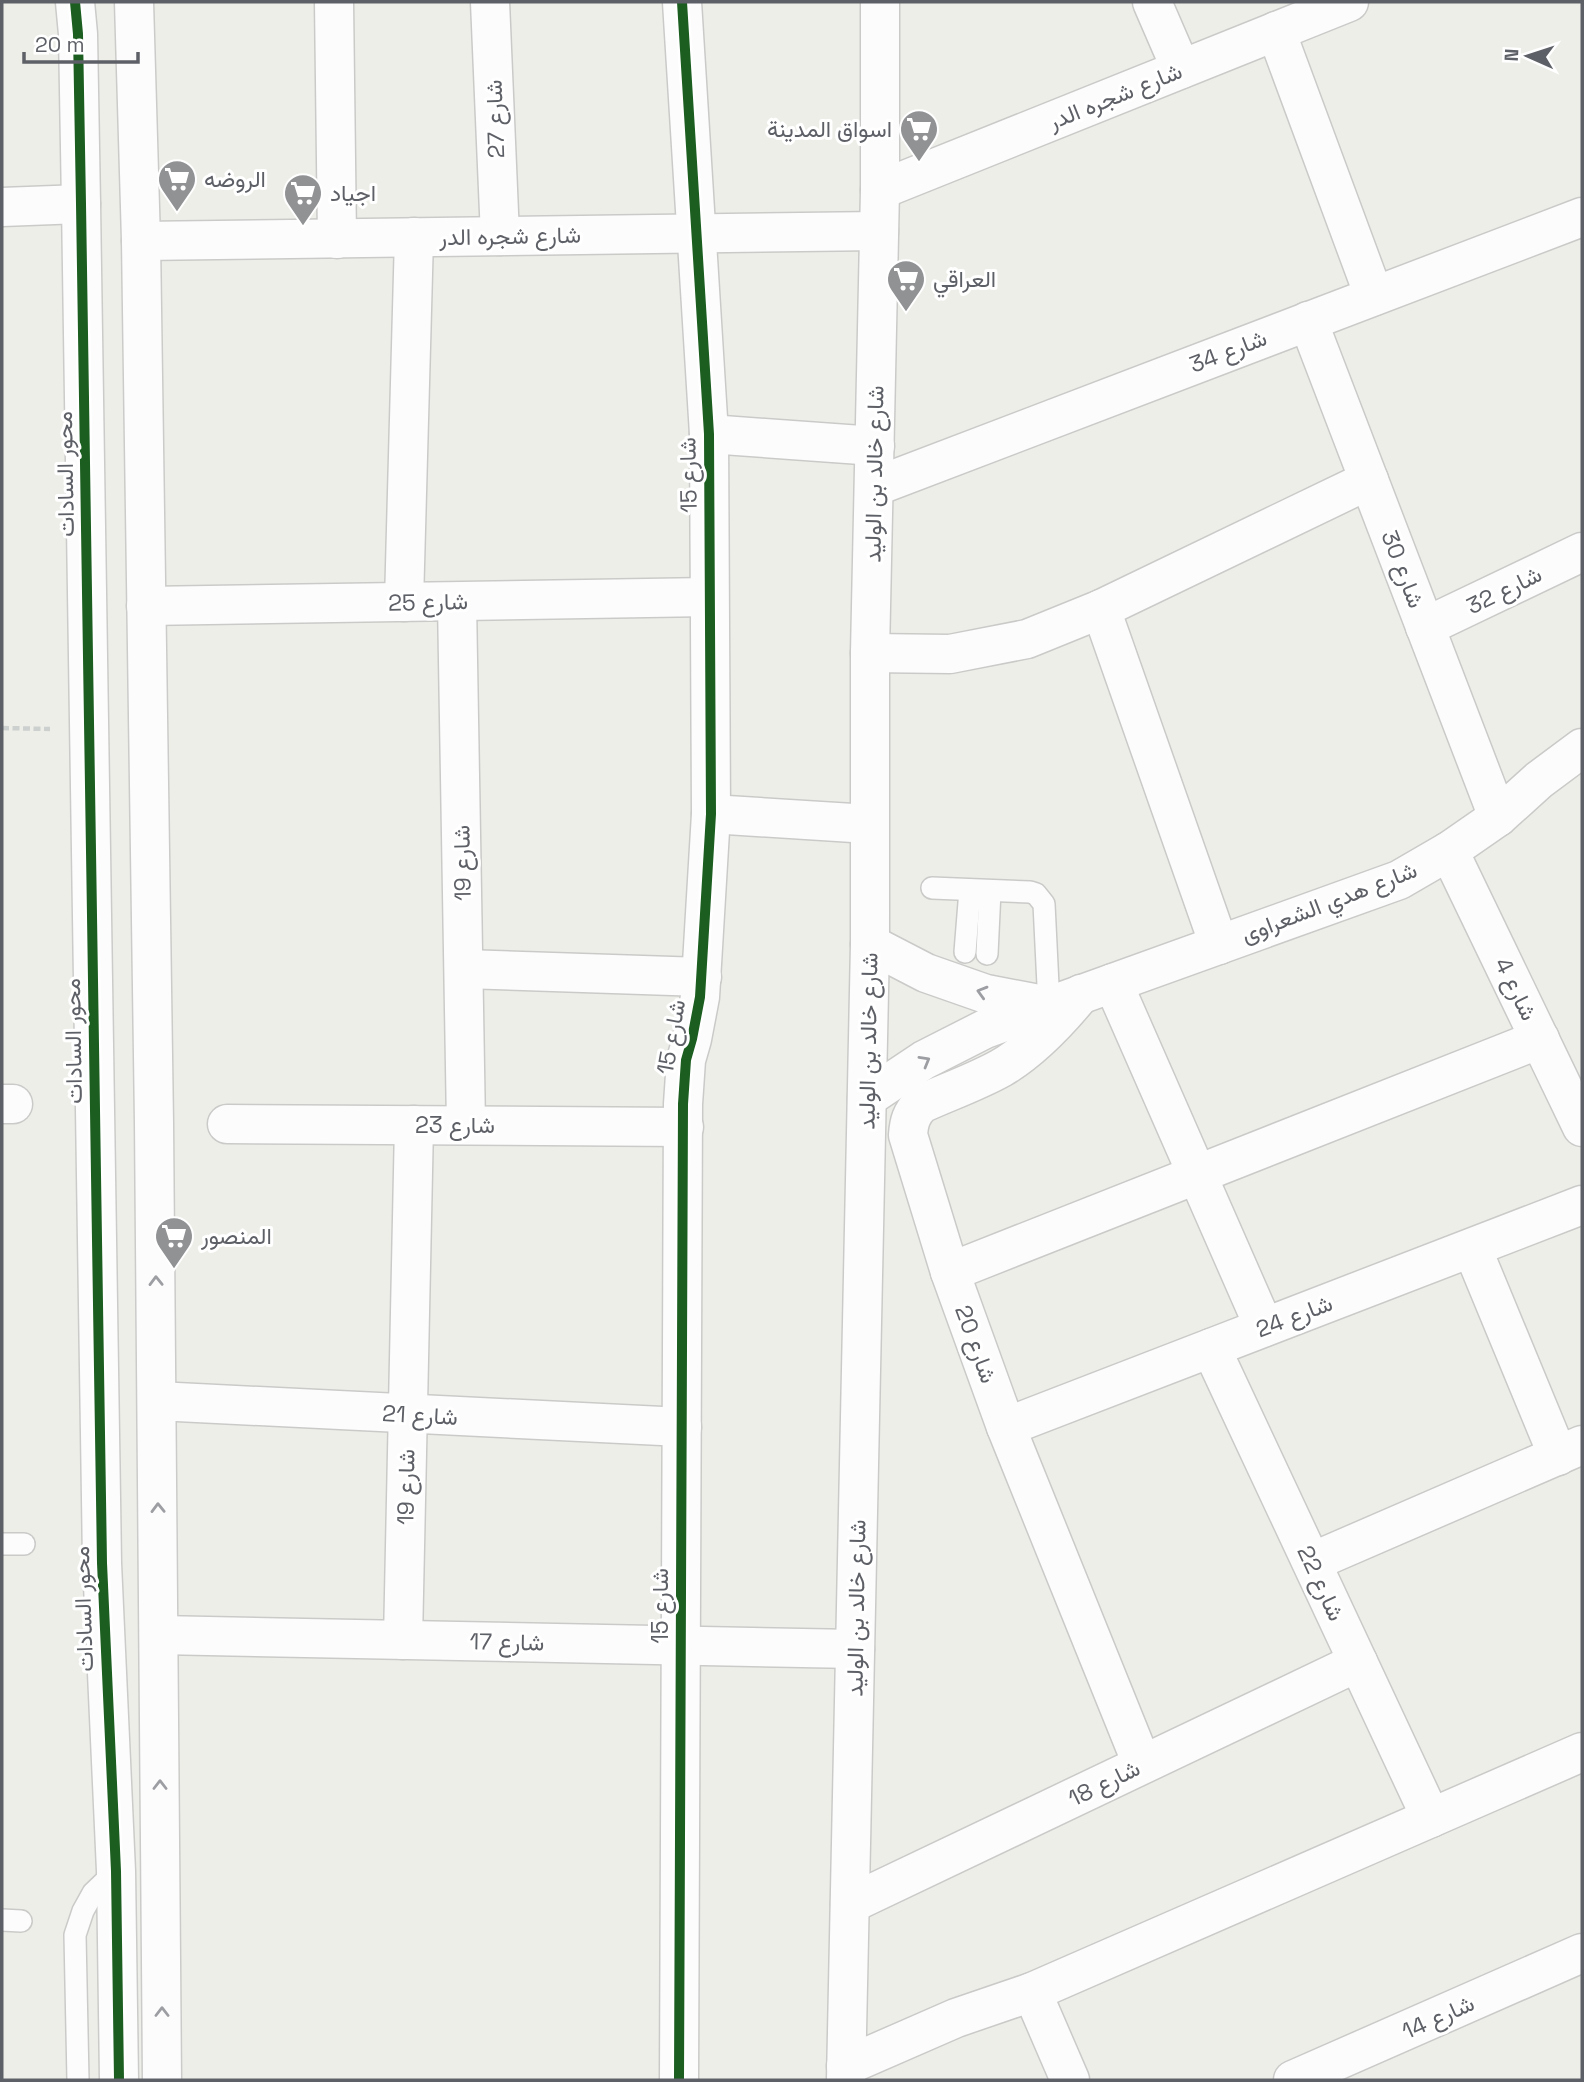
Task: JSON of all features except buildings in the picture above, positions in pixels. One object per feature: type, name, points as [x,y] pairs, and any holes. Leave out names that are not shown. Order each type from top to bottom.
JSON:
[{"type":"street","name":"محور السادات","points":[[75,2],[82,204],[102,1563],[116,1871],[119,2080]]},
{"type":"street","points":[[134,2],[141,241],[157,1401],[162,2080]]},
{"type":"street","points":[[334,2],[337,239]]},
{"type":"street","name":"شارع 27","points":[[490,2],[500,236]]},
{"type":"street","name":"شارع 15","points":[[679,2080],[683,1104],[686,1060],[702,977],[711,814],[709,434],[682,2]]},
{"type":"street","name":"شارع خالد بن الوليد","points":[[846,2073],[870,944],[870,653],[880,190],[880,2]]},
{"type":"street","points":[[1152,2],[1181,69]]},
{"type":"street","name":"شارع شجره الدر","points":[[880,190],[1349,2]]},
{"type":"street","points":[[1276,31],[1374,296]]},
{"type":"street","points":[[2,207],[82,204]]},
{"type":"street","name":"شارع 34","points":[[874,487],[1582,217]]},
{"type":"street","name":"شارع شجره الدر","points":[[141,241],[879,231]]},
{"type":"street","points":[[404,602],[414,237]]},
{"type":"street","name":"شارع 30","points":[[1308,321],[1498,817]]},
{"type":"street","points":[[709,434],[875,446]]},
{"type":"street","points":[[870,653],[950,654],[1027,639],[1101,609],[1368,480]]},
{"type":"street","name":"شارع 32","points":[[1425,627],[1582,552]]},
{"type":"street","name":"شارع 25","points":[[146,606],[709,597]]},
{"type":"street","name":"شارع 19","points":[[457,602],[466,1125]]},
{"type":"street","points":[[1101,609],[1219,945]]},
{"type":"street","name":"شارع هدي الشعراوى","points":[[867,1098],[924,1060],[985,1029],[1399,880],[1449,851],[1498,817],[1539,780],[1582,748]]},
{"type":"street","points":[[711,814],[869,824]]},
{"type":"street","name":"شارع 4","points":[[1449,851],[1582,1127]]},
{"type":"street","points":[[870,944],[926,973],[986,994],[1081,994],[1198,1175],[1264,1328]]},
{"type":"street","points":[[464,969],[702,977]]},
{"type":"street","name":"شارع 20","points":[[1081,994],[1057,1022],[1001,1068],[920,1104],[912,1113],[908,1135],[950,1272],[1006,1427],[1142,1764]]},
{"type":"street","points":[[950,1272],[1540,1039]]},
{"type":"street","name":"شارع 23","points":[[227,1124],[684,1127]]},
{"type":"street","name":"شارع 19","points":[[403,1640],[414,1125]]},
{"type":"street","name":"شارع 24","points":[[1006,1427],[1582,1205]]},
{"type":"street","points":[[1312,1562],[1570,1450],[1472,1248]]},
{"type":"street","name":"شارع 22","points":[[1211,1348],[1432,1818]]},
{"type":"street","name":"شارع 21","points":[[157,1401],[682,1427]]},
{"type":"street","points":[[102,1563],[159,1563]]},
{"type":"street","name":"شارع 17","points":[[159,1635],[855,1649]]},
{"type":"street","name":"شارع 18","points":[[850,1904],[1358,1662]]},
{"type":"street","points":[[846,2073],[956,2018],[1031,1992],[1582,1752]]},
{"type":"street","name":"شارع 14","points":[[1293,2080],[1582,1953]]},
{"type":"street","points":[[1031,1992],[1070,2080]]},
{"type":"lane","points":[[932,888],[1036,894],[1044,904],[1081,994]]},
{"type":"lane","points":[[965,952],[980,891]]},
{"type":"lane","points":[[980,891],[987,954]]},
{"type":"lane","points":[[2,1544],[24,1544]]},
{"type":"lane","points":[[78,2080],[75,1935],[83,1911],[93,1893],[116,1871]]},
{"type":"path","points":[[2,728],[90,730]]},
{"type":"cycle path","points":[[75,2],[81,204],[102,1563],[116,1871],[119,2080]]},
{"type":"cycle path","points":[[679,2080],[683,1104],[686,1060],[700,997],[711,814],[709,434],[682,2]]},
{"type":"place","name":"اسواق المدينة","points":[[919,163]]},
{"type":"place","name":"الروضه","points":[[177,213]]},
{"type":"place","name":"اجياد","points":[[303,227]]},
{"type":"place","name":"العراقي","points":[[906,313]]},
{"type":"place","name":"المنصور","points":[[174,1270]]}]
